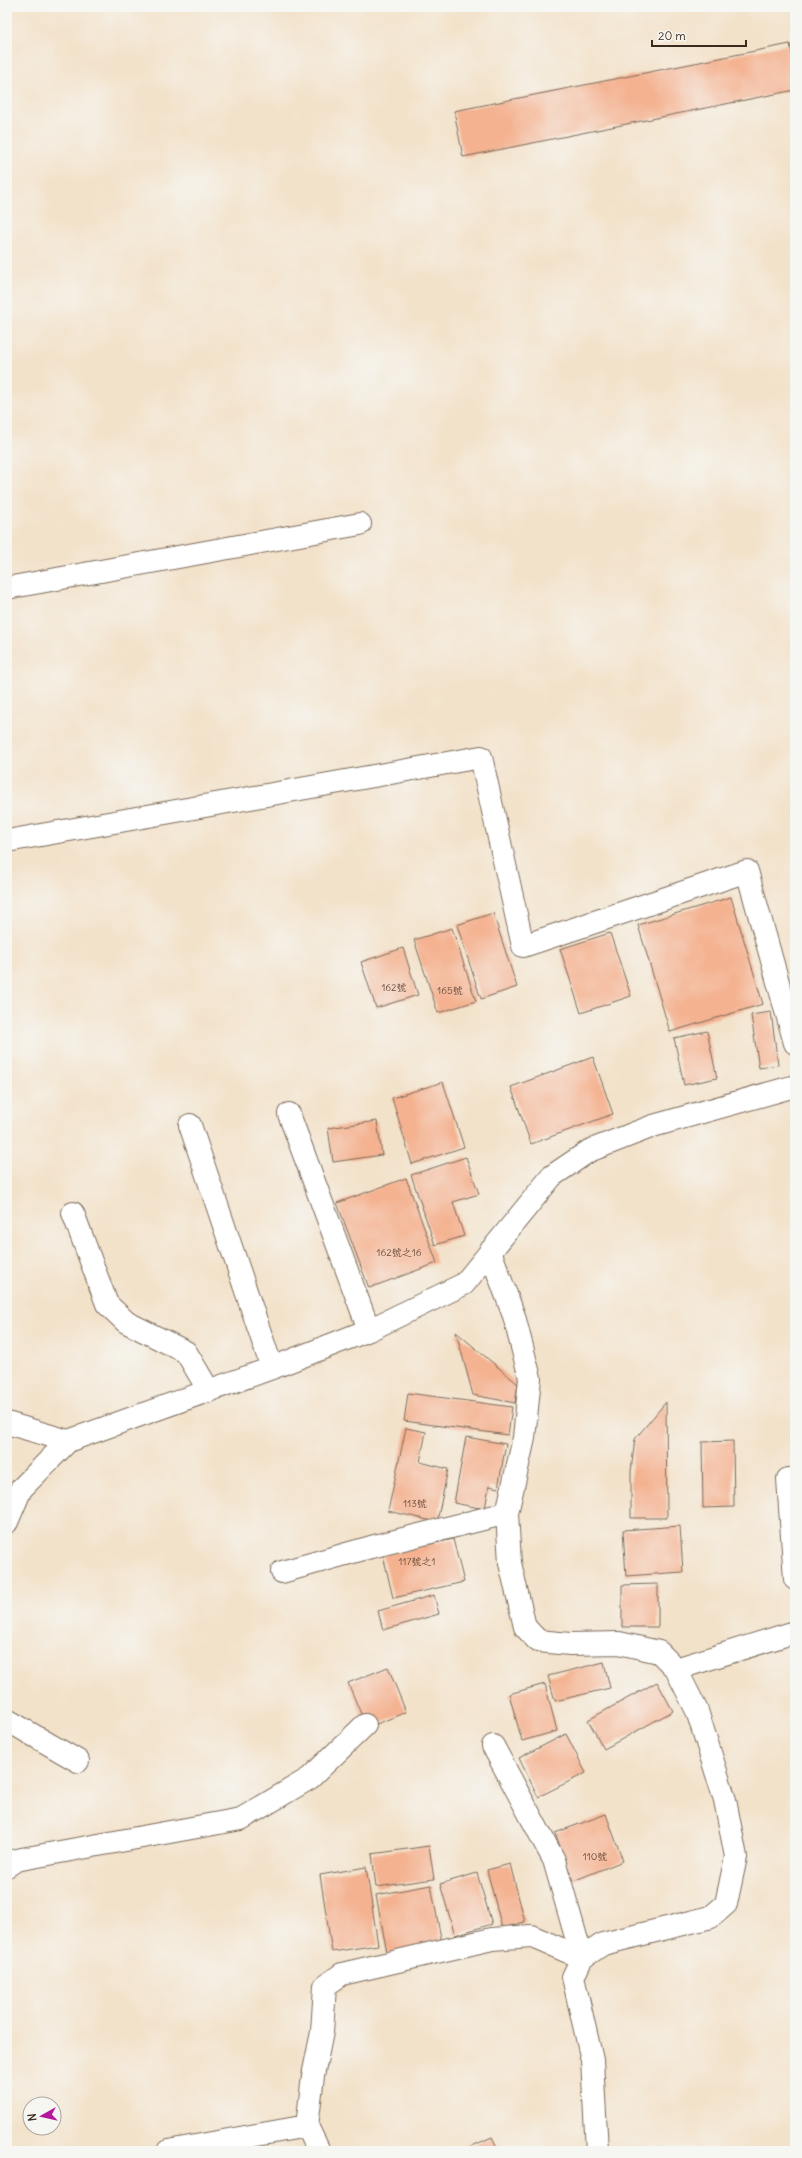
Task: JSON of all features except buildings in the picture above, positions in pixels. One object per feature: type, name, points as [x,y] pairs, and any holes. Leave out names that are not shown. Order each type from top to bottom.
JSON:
[{"type":"street","points":[[7,588],[360,524]]},
{"type":"street","points":[[7,841],[481,757],[523,946],[748,872],[795,1043]]},
{"type":"street","points":[[7,1522],[21,1489],[68,1441],[272,1368],[369,1330],[464,1284],[552,1176],[589,1151],[653,1126],[795,1086]]},
{"type":"street","points":[[289,1114],[369,1330]]},
{"type":"street","points":[[190,1125],[272,1368]]},
{"type":"street","points":[[73,1213],[107,1304],[126,1322],[186,1352],[209,1391]]},
{"type":"street","points":[[490,1251],[514,1316],[530,1378],[524,1438],[507,1513],[510,1563],[525,1627],[538,1641],[570,1644],[620,1643],[659,1652],[676,1669],[697,1711],[727,1808],[736,1857],[726,1904],[711,1917],[603,1944],[582,1958],[573,1977],[592,2060],[597,2151]]},
{"type":"street","points":[[7,1423],[68,1441]]},
{"type":"street","points":[[795,1479],[788,1479],[795,1579]]},
{"type":"street","points":[[282,1572],[371,1547],[507,1513]]},
{"type":"street","points":[[676,1669],[795,1632]]},
{"type":"street","points":[[7,1720],[78,1761]]},
{"type":"street","points":[[7,1866],[16,1860],[241,1819],[310,1778],[365,1725]]},
{"type":"street","points":[[493,1746],[554,1860],[582,1958]]},
{"type":"street","points":[[318,2151],[307,2126],[312,2076],[322,2032],[325,1986],[342,1974],[492,1939],[531,1936],[582,1958]]},
{"type":"street","points":[[168,2151],[307,2126]]}]
